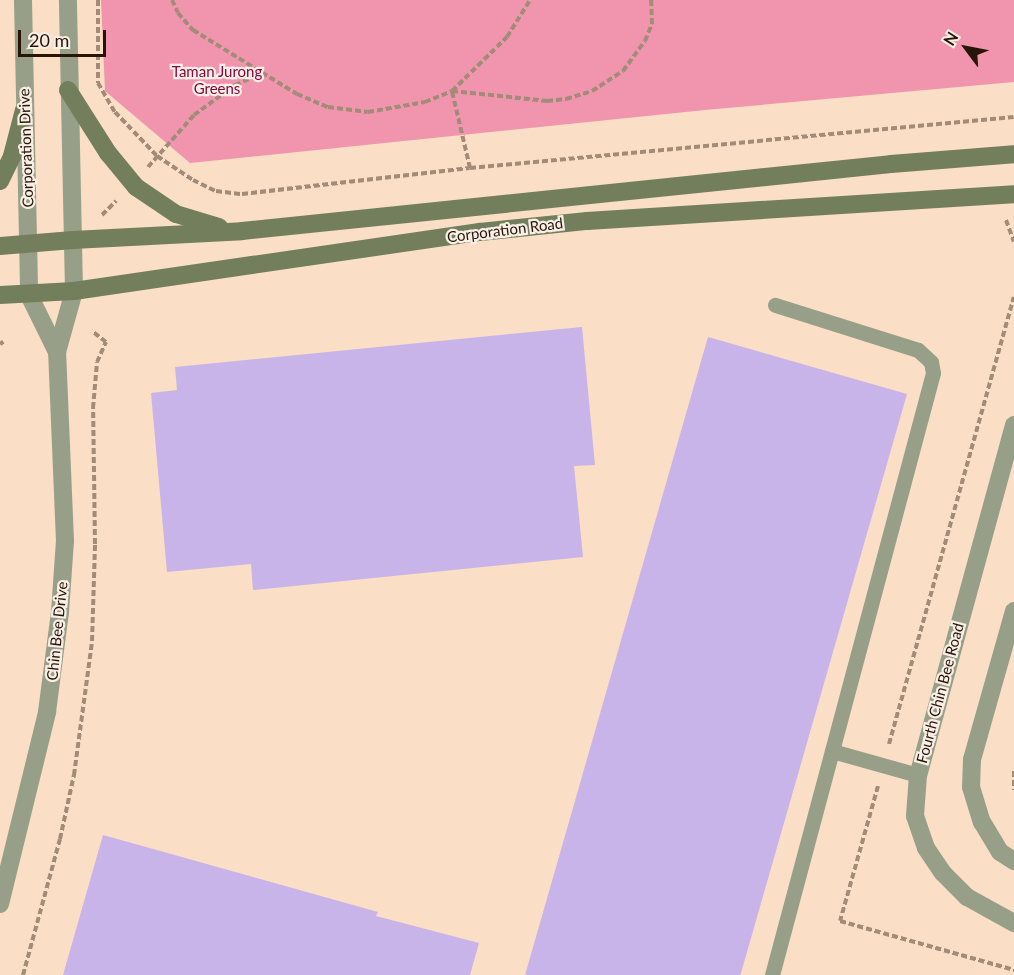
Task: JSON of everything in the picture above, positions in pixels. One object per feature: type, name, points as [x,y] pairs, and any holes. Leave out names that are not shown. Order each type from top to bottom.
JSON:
[{"type":"main road","points":[[68,90],[108,153],[136,187],[176,214],[242,231]]},
{"type":"main road","points":[[0,182],[12,156],[24,110]]},
{"type":"main road","name":"Corporation Road","points":[[0,246],[242,231],[891,164],[1014,154]]},
{"type":"main road","name":"Corporation Road","points":[[0,295],[74,291],[480,232],[575,222],[1014,194]]},
{"type":"street","name":"Corporation Drive","points":[[23,0],[29,295]]},
{"type":"street","points":[[68,0],[68,90],[74,291]]},
{"type":"street","name":"Chin Bee Drive","points":[[0,904],[47,712],[60,612],[64,541],[57,352],[74,291]]},
{"type":"street","name":"Chin Bee Drive","points":[[29,295],[57,352]]},
{"type":"street","name":"Fourth Chin Bee Road","points":[[1014,425],[918,775],[915,816],[926,848],[943,873],[967,897],[1014,923]]},
{"type":"street","points":[[1014,611],[972,759],[971,787],[982,822],[1000,852],[1014,861]]},
{"type":"lane","points":[[772,975],[933,373],[931,362],[918,350],[775,305]]},
{"type":"lane","points":[[832,751],[918,775]]},
{"type":"path","points":[[98,0],[98,83],[116,112],[157,156],[193,180],[216,191],[242,194],[470,168],[1014,117]]},
{"type":"path","points":[[172,0],[178,13],[193,30],[313,103],[347,111],[368,112],[425,102],[452,91],[507,37],[530,0]]},
{"type":"path","points":[[452,91],[547,101],[566,99],[592,91],[623,71],[645,41],[652,24],[651,0]]},
{"type":"path","points":[[157,156],[194,115],[236,86],[261,73]]},
{"type":"path","points":[[452,91],[470,168]]},
{"type":"path","points":[[1006,220],[1014,242]]},
{"type":"path","points":[[92,331],[106,342]]},
{"type":"path","points":[[1014,771],[1014,790]]},
{"type":"green space","name":"Taman Jurong Greens","points":[[101,0],[1014,0],[1014,82],[705,110],[190,163],[105,91]]},
{"type":"building","points":[[582,327],[595,465],[574,466],[583,557],[253,590],[251,564],[167,572],[151,393],[177,390],[175,367]]},
{"type":"building","points":[[708,337],[907,394],[740,975],[525,974]]},
{"type":"building","points":[[103,835],[378,912],[376,916],[479,943],[470,975],[63,975]]}]
